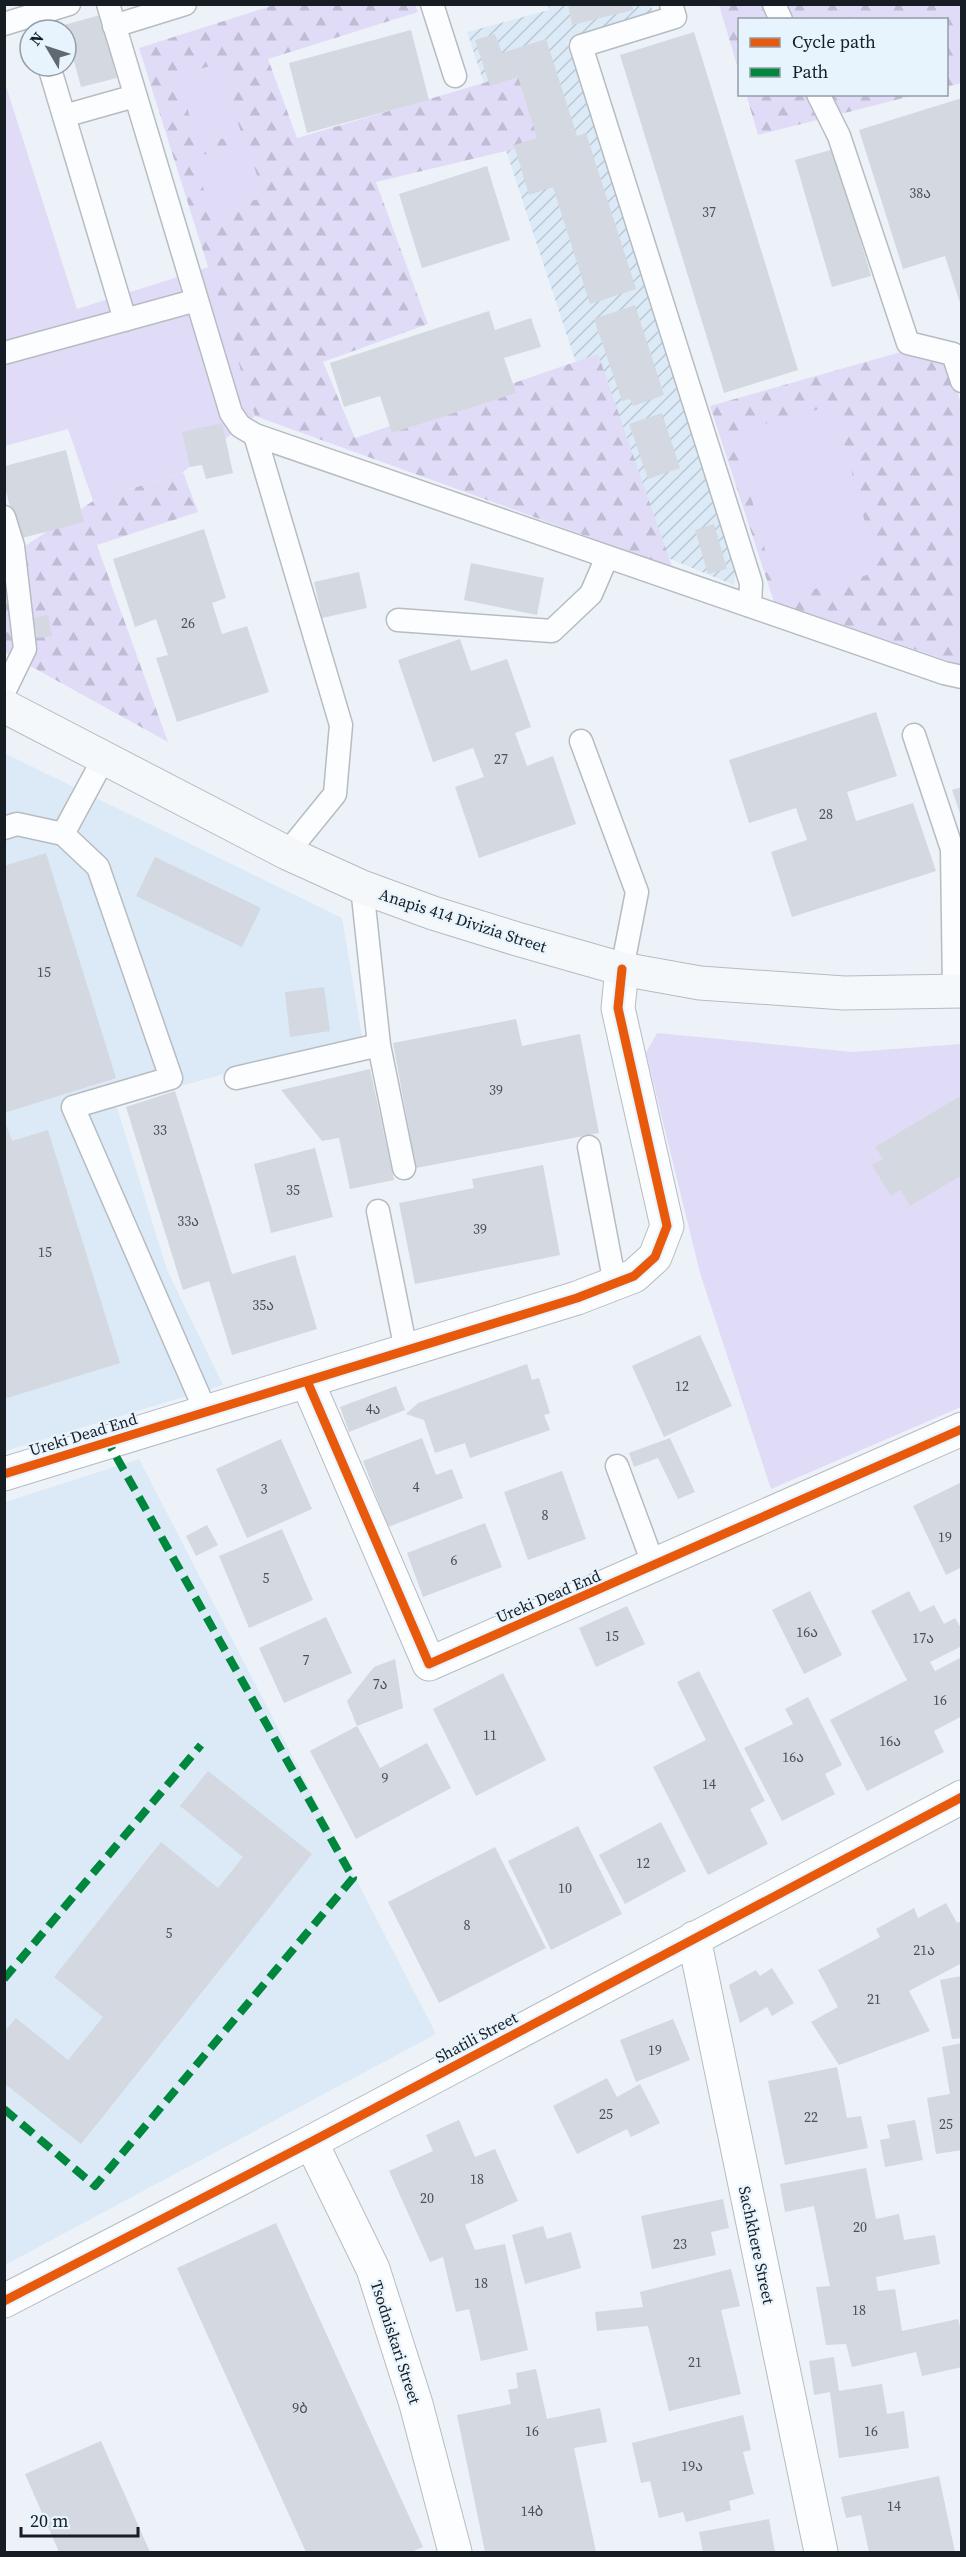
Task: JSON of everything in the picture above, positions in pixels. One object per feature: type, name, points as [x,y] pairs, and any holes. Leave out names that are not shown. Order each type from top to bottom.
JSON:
[{"type":"main road","name":"Anapis 414 Divizia Street","points":[[4,706],[287,853],[362,887],[433,913],[622,969],[700,982],[844,993],[958,992]]},
{"type":"street","name":"Ureki Dead End","points":[[4,1474],[577,1298],[634,1276],[655,1257],[667,1226],[618,1008],[622,969]]},
{"type":"street","name":"Ureki Dead End","points":[[308,1381],[429,1664],[962,1429]]},
{"type":"street","name":"Shatili Street","points":[[4,2301],[311,2142],[962,1797]]},
{"type":"street","name":"Sachkhere Street","points":[[694,1938],[821,2553]]},
{"type":"street","name":"Tsodniskari Street","points":[[311,2142],[373,2269],[416,2404],[455,2553]]},
{"type":"lane","points":[[45,18],[69,4]]},
{"type":"lane","points":[[108,4],[231,413],[240,426],[255,435],[944,674],[962,676]]},
{"type":"lane","points":[[114,26],[185,4]]},
{"type":"lane","points":[[432,4],[455,76]]},
{"type":"lane","points":[[671,4],[675,17],[580,46],[751,583],[750,606]]},
{"type":"lane","points":[[774,4],[780,18]]},
{"type":"lane","points":[[53,78],[125,320]]},
{"type":"lane","points":[[64,116],[135,96]]},
{"type":"lane","points":[[819,96],[839,136],[908,343],[953,354],[962,381]]},
{"type":"lane","points":[[4,353],[197,300]]},
{"type":"lane","points":[[255,435],[341,725],[335,794],[287,853]]},
{"type":"lane","points":[[4,517],[13,546],[25,649],[4,692]]},
{"type":"lane","points":[[399,620],[552,631],[591,594],[608,557]]},
{"type":"lane","points":[[914,735],[952,849],[958,992]]},
{"type":"lane","points":[[581,741],[637,892],[622,969]]},
{"type":"lane","points":[[63,834],[104,758]]},
{"type":"lane","points":[[4,828],[17,824],[63,834],[98,867],[171,1078],[73,1107],[206,1412]]},
{"type":"lane","points":[[362,887],[379,1046],[404,1168]]},
{"type":"lane","points":[[236,1078],[379,1046]]},
{"type":"lane","points":[[589,1147],[615,1284]]},
{"type":"lane","points":[[378,1211],[406,1350]]},
{"type":"lane","points":[[617,1466],[654,1566]]},
{"type":"shaded area","points":[[548,5],[651,5],[653,13],[567,42],[736,565],[734,585],[636,545],[467,32],[549,10]]},
{"type":"shaded area","points":[[4,753],[342,918],[362,1036],[116,1104],[167,1270],[223,1385],[5,1451]]},
{"type":"shaded area","points":[[139,1459],[436,2034],[5,2265],[5,1502]]},
{"type":"green space","points":[[274,5],[415,5],[418,12],[268,59],[297,138],[524,71],[544,142],[376,182],[428,324],[323,362],[355,438],[598,354],[672,567],[255,416],[139,48]]},
{"type":"green space","points":[[719,5],[961,5],[961,83],[948,87],[948,18],[738,18],[738,69]]},
{"type":"green space","points":[[221,63],[241,133],[198,146],[178,75]]},
{"type":"green space","points":[[5,83],[77,309],[209,267],[255,416],[183,472],[93,501],[68,429],[5,446]]},
{"type":"green space","points":[[747,96],[911,96],[758,135]]},
{"type":"green space","points":[[246,141],[264,197],[212,214],[193,158]]},
{"type":"green space","points":[[943,340],[961,404],[961,665],[774,602],[710,406]]},
{"type":"green space","points":[[834,405],[878,572],[778,599],[734,432]]},
{"type":"green space","points":[[183,472],[198,512],[97,545],[168,742],[5,652],[4,560],[93,501]]},
{"type":"green space","points":[[657,1033],[853,1052],[961,1044],[961,1407],[771,1489],[700,1273],[646,1053]]},
{"type":"building","points":[[568,4],[632,4],[633,10],[572,25]]},
{"type":"building","points":[[100,15],[117,78],[81,87],[78,76],[78,21]]},
{"type":"building","points":[[411,30],[429,100],[307,133],[289,63]]},
{"type":"building","points":[[694,32],[798,370],[724,393],[620,55]]},
{"type":"building","points":[[495,34],[502,53],[546,39],[577,136],[586,133],[636,289],[590,304],[553,187],[529,195],[514,145],[537,138],[518,77],[490,86],[475,40]]},
{"type":"building","points":[[962,98],[961,306],[945,256],[903,269],[859,130]]},
{"type":"building","points":[[834,149],[871,276],[832,287],[795,160]]},
{"type":"building","points":[[487,166],[510,240],[422,268],[399,194]]},
{"type":"building","points":[[635,305],[664,395],[633,406],[630,399],[622,401],[594,319]]},
{"type":"building","points":[[489,311],[495,330],[531,318],[541,347],[504,358],[516,393],[392,433],[380,396],[344,407],[330,363]]},
{"type":"building","points":[[662,413],[680,468],[648,479],[629,424]]},
{"type":"building","points":[[222,423],[233,473],[206,479],[202,465],[190,467],[182,432]]},
{"type":"building","points":[[66,450],[84,522],[18,539],[5,487],[5,466]]},
{"type":"building","points":[[714,524],[727,569],[708,574],[695,530]]},
{"type":"building","points":[[204,529],[226,598],[212,603],[222,634],[247,626],[269,692],[177,722],[156,658],[168,655],[156,619],[135,627],[113,559]]},
{"type":"building","points":[[471,563],[544,578],[537,615],[464,600]]},
{"type":"building","points":[[359,572],[367,608],[322,618],[314,582]]},
{"type":"building","points":[[48,615],[52,636],[38,638],[34,618]]},
{"type":"building","points":[[460,639],[471,671],[507,659],[531,727],[515,733],[527,766],[553,756],[576,824],[479,858],[455,787],[484,777],[473,748],[433,762],[398,660]]},
{"type":"building","points":[[876,712],[897,776],[847,792],[856,821],[913,803],[936,871],[792,917],[771,852],[807,840],[796,808],[749,823],[729,760]]},
{"type":"building","points":[[962,787],[962,816],[961,816],[952,790]]},
{"type":"building","points":[[46,853],[116,1078],[4,1113],[4,866]]},
{"type":"building","points":[[155,857],[261,908],[242,947],[136,896]]},
{"type":"building","points":[[324,987],[330,1031],[290,1037],[285,992]]},
{"type":"building","points":[[516,1019],[522,1046],[580,1034],[599,1133],[416,1168],[393,1043]]},
{"type":"building","points":[[370,1069],[394,1180],[350,1189],[339,1138],[322,1141],[281,1090]]},
{"type":"building","points":[[175,1091],[232,1274],[295,1255],[317,1329],[232,1355],[209,1281],[183,1290],[126,1107]]},
{"type":"building","points":[[962,1095],[962,1175],[910,1206],[901,1190],[891,1196],[872,1165],[883,1159],[875,1147]]},
{"type":"building","points":[[4,1119],[12,1141],[48,1130],[120,1363],[4,1399]]},
{"type":"building","points":[[315,1148],[333,1217],[271,1233],[254,1164]]},
{"type":"building","points":[[543,1165],[560,1255],[415,1284],[399,1203],[474,1188],[472,1179]]},
{"type":"building","points":[[700,1335],[732,1406],[664,1437],[632,1366]]},
{"type":"building","points":[[527,1364],[532,1380],[539,1378],[550,1413],[544,1415],[550,1430],[470,1458],[465,1443],[435,1453],[424,1420],[406,1414],[418,1403]]},
{"type":"building","points":[[396,1386],[405,1410],[349,1432],[340,1407]]},
{"type":"building","points":[[422,1438],[436,1475],[452,1469],[463,1498],[388,1527],[363,1461]]},
{"type":"building","points":[[670,1438],[695,1492],[678,1499],[658,1458],[634,1467],[629,1453]]},
{"type":"building","points":[[281,1439],[312,1509],[247,1538],[216,1469]]},
{"type":"building","points":[[562,1471],[586,1539],[528,1560],[504,1492]]},
{"type":"building","points":[[962,1482],[962,1567],[946,1575],[913,1506]]},
{"type":"building","points":[[485,1523],[502,1567],[423,1597],[407,1553]]},
{"type":"building","points":[[207,1525],[218,1545],[196,1556],[186,1536]]},
{"type":"building","points":[[282,1529],[313,1600],[249,1628],[219,1556]]},
{"type":"building","points":[[810,1591],[842,1655],[804,1674],[772,1610]]},
{"type":"building","points":[[909,1591],[920,1612],[934,1605],[944,1624],[955,1618],[962,1630],[962,1646],[930,1662],[935,1671],[962,1657],[962,1716],[934,1731],[944,1752],[867,1791],[830,1720],[907,1680],[871,1611]]},
{"type":"building","points":[[627,1606],[645,1644],[596,1667],[579,1628]]},
{"type":"building","points":[[326,1617],[352,1673],[284,1703],[259,1648]]},
{"type":"building","points":[[395,1659],[403,1708],[357,1726],[347,1701],[374,1667]]},
{"type":"building","points":[[699,1671],[765,1801],[750,1809],[768,1844],[708,1875],[653,1767],[706,1740],[677,1682]]},
{"type":"building","points":[[503,1673],[546,1760],[476,1796],[433,1709]]},
{"type":"building","points":[[808,1697],[842,1765],[825,1774],[835,1794],[782,1821],[744,1748],[793,1724],[785,1709]]},
{"type":"building","points":[[357,1726],[380,1768],[427,1743],[451,1788],[356,1839],[310,1751]]},
{"type":"building","points":[[208,1771],[312,1854],[81,2144],[4,2083],[4,2032],[16,2018],[68,2060],[103,2017],[54,1977],[161,1842],[218,1888],[243,1857],[180,1806]]},
{"type":"building","points":[[661,1822],[686,1871],[625,1904],[599,1855]]},
{"type":"building","points":[[578,1826],[622,1914],[551,1950],[508,1861]]},
{"type":"building","points":[[495,1847],[546,1948],[439,2003],[388,1902]]},
{"type":"building","points":[[946,1903],[957,1923],[962,1921],[962,1963],[909,1991],[930,2031],[839,2065],[811,2022],[838,2007],[818,1970],[880,1937],[876,1929],[914,1908],[918,1918]]},
{"type":"building","points":[[772,1968],[794,2003],[772,2016],[767,2007],[740,2023],[729,1985],[756,1970],[760,1976]]},
{"type":"building","points":[[962,1976],[962,2038],[952,2039],[940,1980]]},
{"type":"building","points":[[673,2019],[690,2060],[636,2082],[620,2040]]},
{"type":"building","points":[[962,2043],[962,2150],[936,2154],[927,2098],[950,2094],[942,2047]]},
{"type":"building","points":[[837,2067],[847,2118],[861,2116],[868,2148],[785,2165],[768,2081]]},
{"type":"building","points":[[607,2078],[617,2097],[640,2084],[660,2123],[631,2137],[627,2129],[577,2154],[553,2106]]},
{"type":"building","points":[[459,2120],[475,2157],[495,2149],[518,2201],[465,2225],[475,2250],[505,2244],[528,2350],[481,2361],[469,2309],[456,2312],[443,2257],[430,2262],[389,2171],[433,2151],[426,2135]]},
{"type":"building","points":[[915,2120],[923,2160],[885,2167],[880,2140],[890,2138],[887,2125]]},
{"type":"building","points":[[866,2168],[876,2219],[899,2214],[904,2240],[935,2235],[940,2264],[876,2277],[878,2291],[895,2289],[902,2331],[958,2319],[962,2334],[962,2367],[922,2376],[916,2352],[852,2367],[846,2344],[826,2345],[816,2287],[830,2286],[814,2206],[785,2212],[780,2184]]},
{"type":"building","points":[[723,2199],[729,2228],[711,2232],[716,2255],[652,2269],[641,2216]]},
{"type":"building","points":[[276,2223],[423,2547],[411,2552],[306,2552],[177,2268]]},
{"type":"building","points":[[543,2226],[547,2239],[571,2232],[581,2268],[525,2284],[512,2235]]},
{"type":"building","points":[[731,2269],[740,2306],[721,2310],[741,2394],[669,2411],[648,2326],[597,2331],[595,2312],[643,2307],[640,2292]]},
{"type":"building","points":[[834,2357],[839,2391],[882,2384],[887,2414],[904,2411],[909,2448],[839,2458],[830,2392],[814,2395],[809,2361]]},
{"type":"building","points":[[536,2369],[547,2419],[600,2408],[607,2442],[574,2448],[596,2552],[485,2552],[457,2415],[511,2404],[508,2390],[518,2388],[516,2373]]},
{"type":"building","points":[[743,2415],[751,2450],[743,2452],[754,2494],[729,2501],[731,2510],[686,2522],[683,2512],[659,2518],[650,2481],[641,2483],[632,2443]]},
{"type":"building","points":[[101,2441],[150,2552],[59,2552],[25,2474]]},
{"type":"building","points":[[939,2476],[955,2552],[869,2552],[861,2515],[846,2518],[841,2497]]},
{"type":"building","points":[[769,2519],[775,2552],[703,2552],[699,2532]]},
{"type":"marked path","points":[[4,2109],[95,2186],[353,1878],[108,1442]]},
{"type":"marked path","points":[[4,1979],[201,1745]]},
{"type":"cycle path","points":[[4,1474],[577,1298],[634,1276],[655,1257],[667,1226],[618,1008],[622,969]]},
{"type":"cycle path","points":[[307,1381],[429,1664],[962,1429]]},
{"type":"cycle path","points":[[4,2301],[311,2142],[962,1797]]}]
